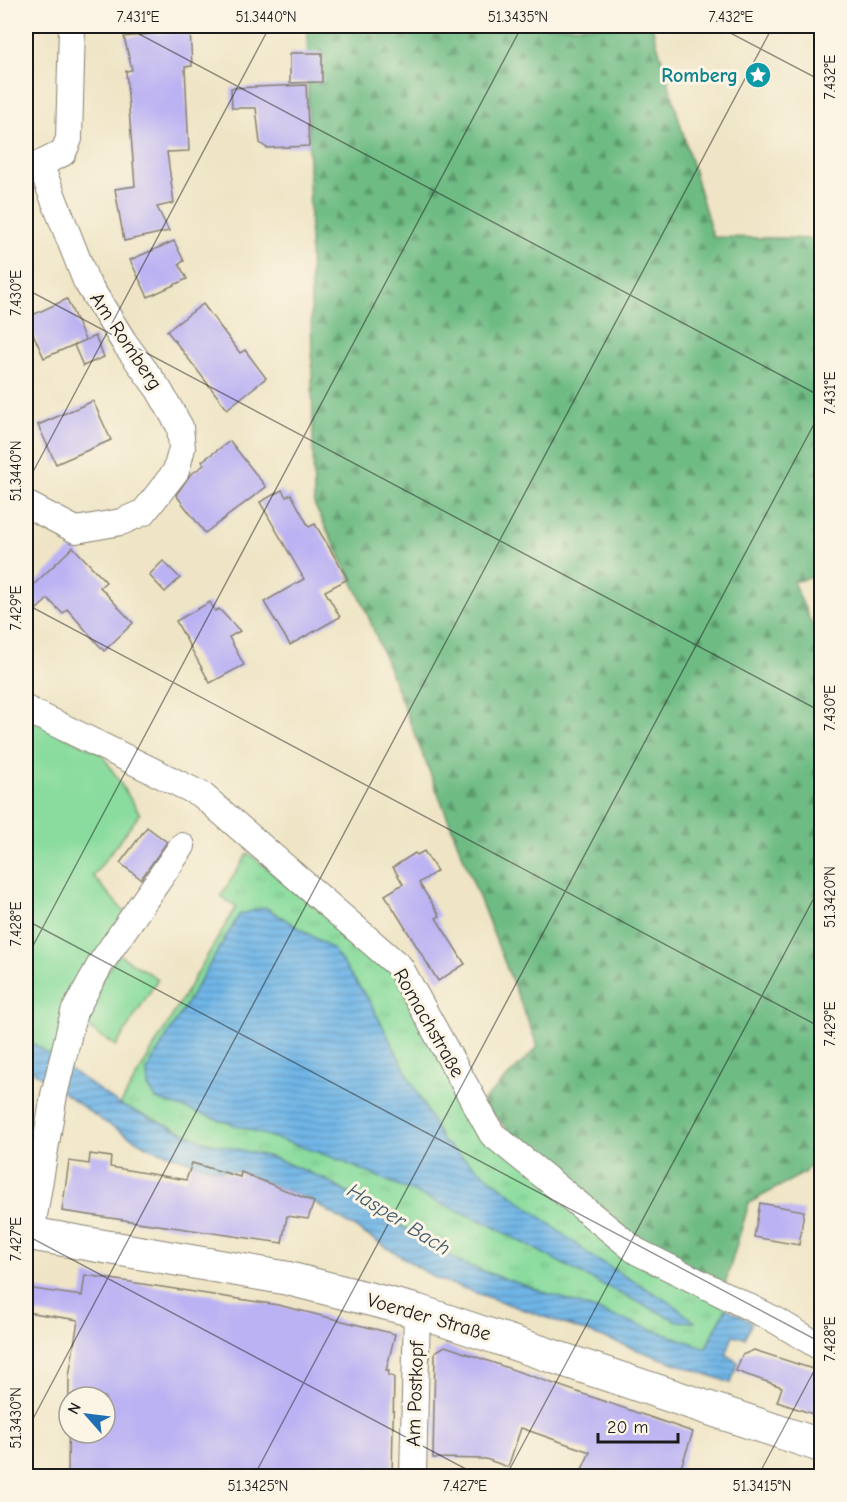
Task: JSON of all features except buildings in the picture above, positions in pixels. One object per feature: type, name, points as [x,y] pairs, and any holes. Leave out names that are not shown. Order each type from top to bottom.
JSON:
[{"type":"main road","name":"Voerder Straße","points":[[28,1233],[286,1278],[417,1311],[822,1446]]},
{"type":"street","points":[[33,165],[63,153],[69,139],[72,26]]},
{"type":"street","name":"Am Romberg","points":[[26,504],[76,530],[121,522],[144,512],[176,471],[182,448],[180,427],[159,390],[124,342],[86,281],[33,165]]},
{"type":"street","name":"Romachstraße","points":[[26,709],[202,795],[399,967],[492,1134],[636,1251],[777,1321],[822,1348]]},
{"type":"street","points":[[28,1233],[54,1095],[74,1012],[101,963],[182,846]]},
{"type":"street","name":"Am Postkopf","points":[[413,1476],[417,1311]]},
{"type":"green space","points":[[307,26],[652,26],[713,237],[821,239],[821,575],[793,582],[819,640],[821,1150],[804,1173],[749,1203],[724,1288],[590,1210],[481,1103],[538,1047],[363,603],[314,504]]},
{"type":"green space","points":[[26,717],[102,754],[140,814],[93,876],[125,913],[59,1062],[26,1038]]},
{"type":"green space","points":[[248,853],[391,968],[477,1120],[726,1308],[706,1348],[465,1265],[324,1179],[274,1158],[206,1142],[120,1105],[236,907],[221,896]]},
{"type":"green space","points":[[118,954],[158,979],[116,1046],[76,1020]]},
{"type":"water","points":[[265,907],[333,949],[370,1002],[443,1142],[594,1258],[671,1303],[695,1322],[677,1321],[593,1280],[486,1223],[332,1157],[156,1099],[148,1086],[147,1070],[239,915]]},
{"type":"water","points":[[26,1038],[120,1105],[206,1142],[274,1158],[324,1179],[465,1265],[706,1348],[726,1308],[752,1322],[745,1338],[733,1335],[726,1355],[738,1362],[731,1383],[437,1279],[314,1202],[241,1172],[212,1169],[148,1147],[103,1121],[26,1066]]},
{"type":"place","name":"Romberg","points":[[758,75]]},
{"type":"water label","name":"Hasper Bach","points":[[399,1219]]}]
